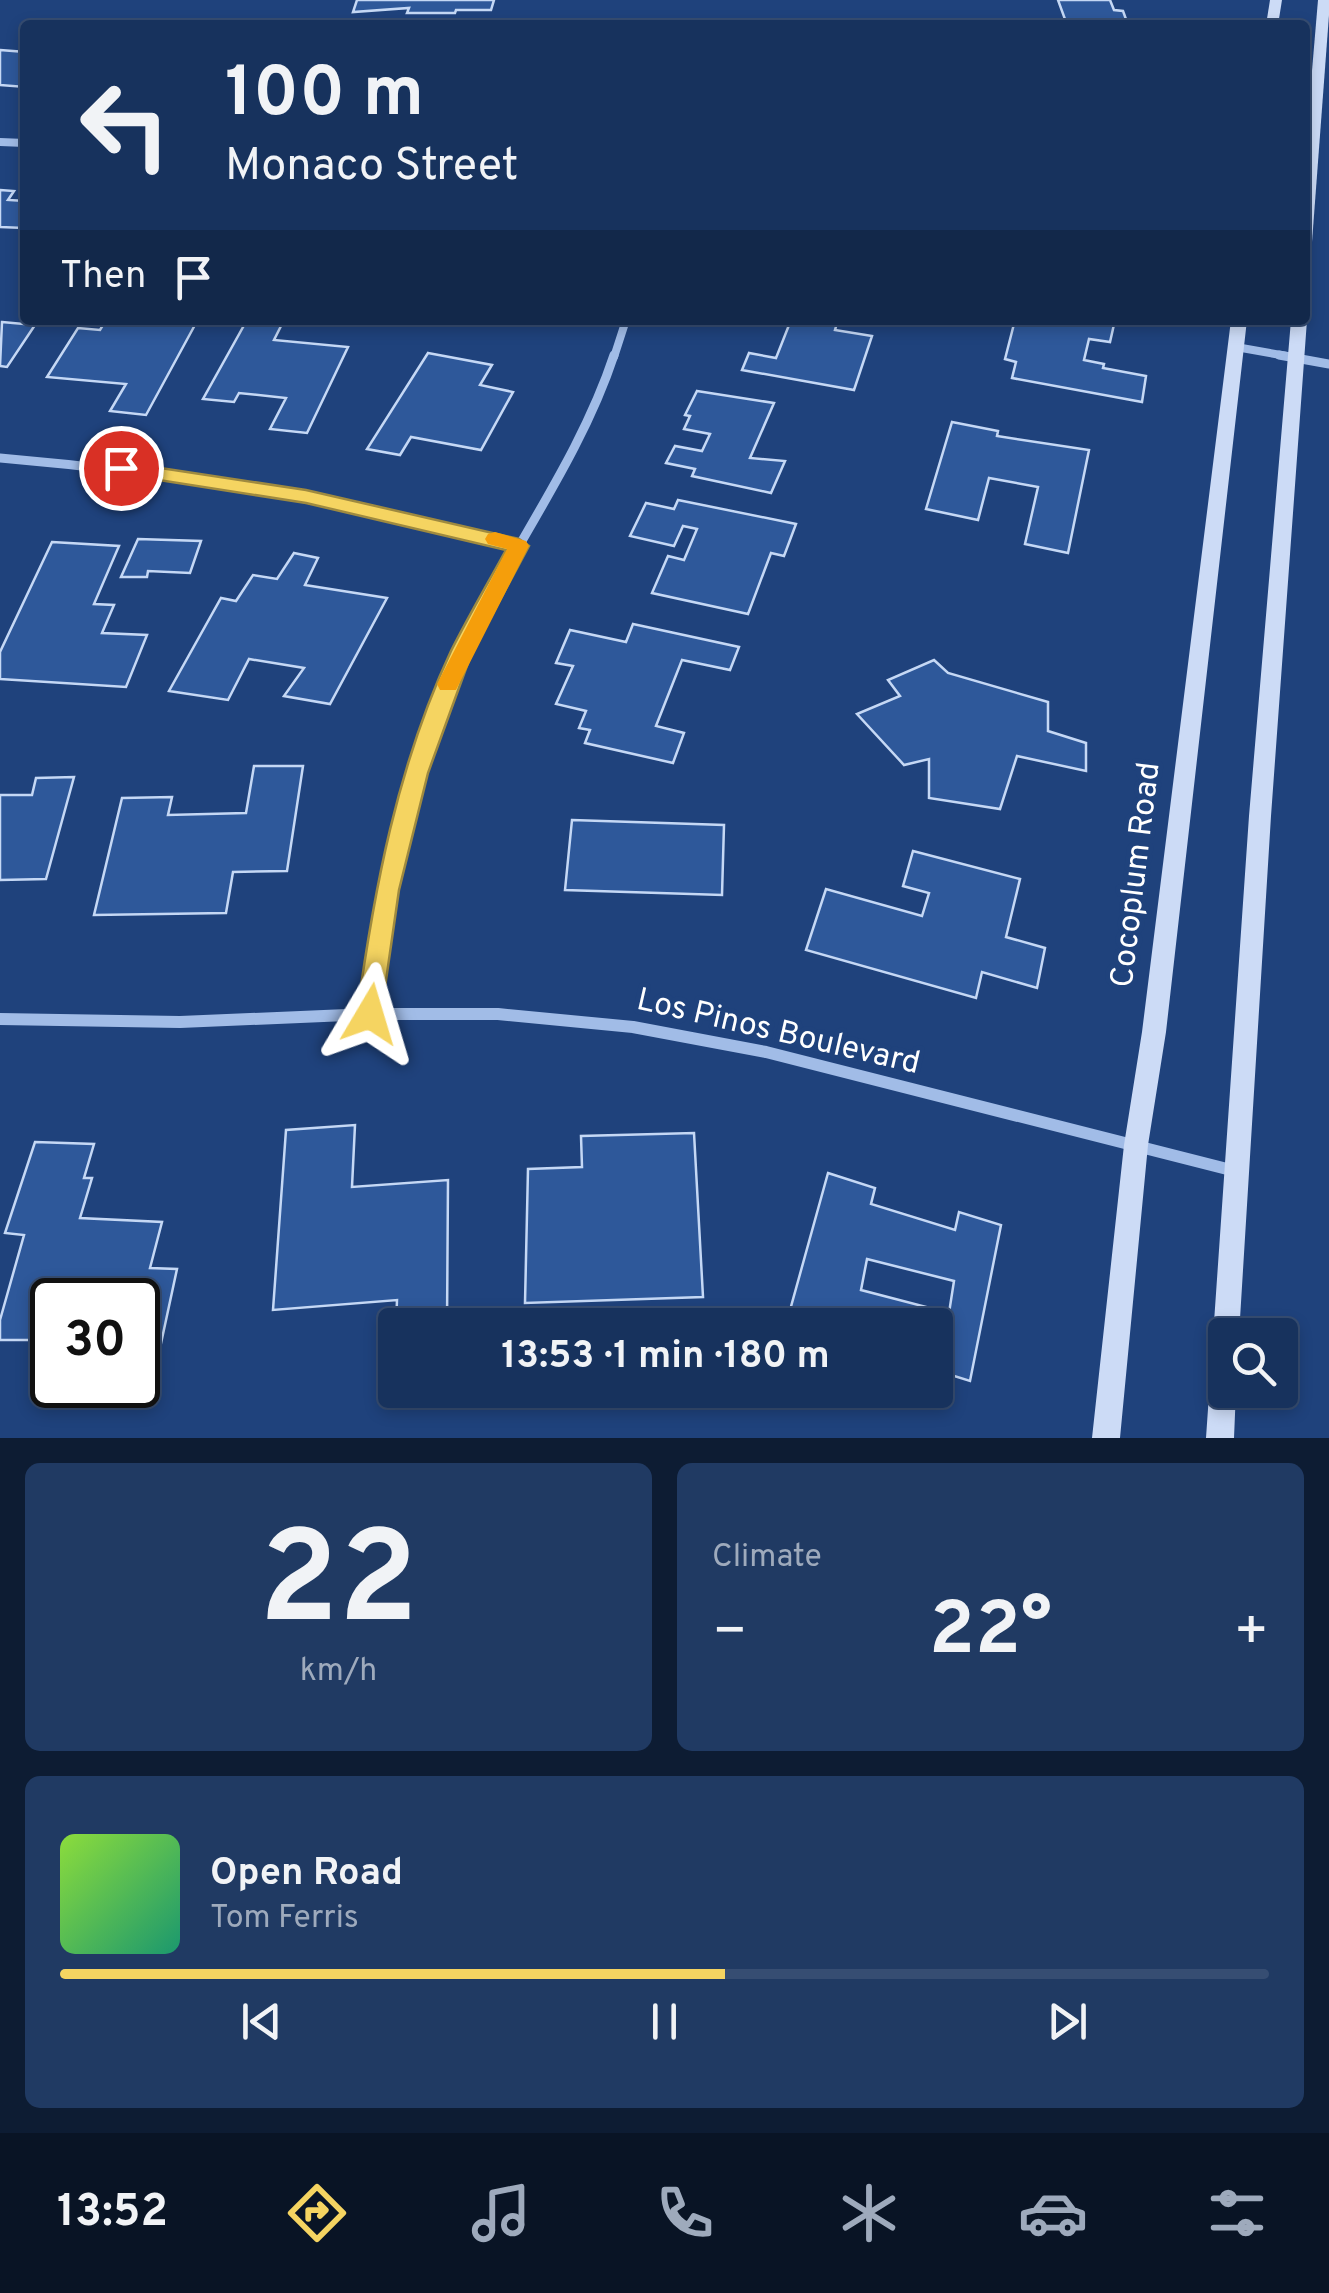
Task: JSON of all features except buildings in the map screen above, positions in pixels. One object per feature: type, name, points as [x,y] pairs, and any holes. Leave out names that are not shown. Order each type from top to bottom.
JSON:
[{"type":"street","points":[[1310,178],[1324,0]]},
{"type":"street","points":[[370,1014],[386,890],[416,773],[462,652],[582,427],[624,325]]},
{"type":"street","name":"Cocoplum Road","points":[[1106,1438],[1136,1145],[1156,1014],[1238,325]]},
{"type":"street","points":[[1227,1318],[1300,325]]},
{"type":"street","points":[[1236,347],[1329,364]]},
{"type":"street","points":[[0,458],[121,468],[269,490],[519,546]]},
{"type":"street","name":"Los Pinos Boulevard","points":[[0,1019],[180,1022],[370,1014],[567,1019],[708,1038],[1236,1172]]},
{"type":"street","points":[[1220,1438],[1222,1408]]},
{"type":"slow traffic","points":[[448,684],[519,546],[495,539]]},
{"type":"route","points":[[121,468],[306,496],[519,546],[452,672],[416,773],[386,890],[370,1014]]}]
